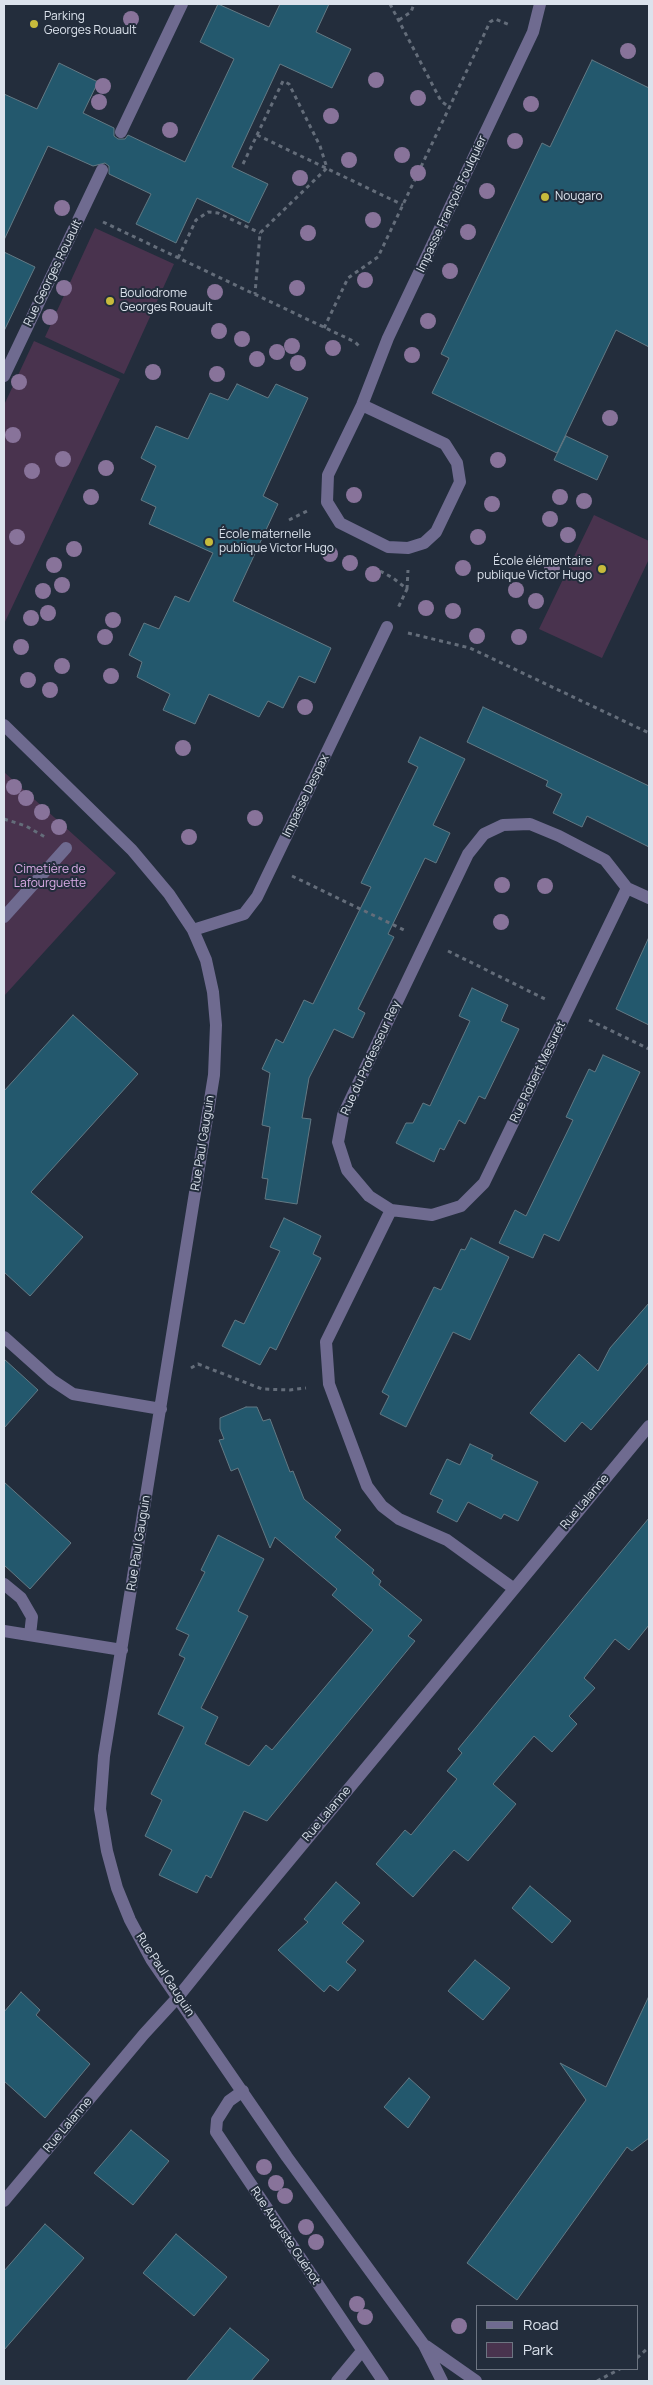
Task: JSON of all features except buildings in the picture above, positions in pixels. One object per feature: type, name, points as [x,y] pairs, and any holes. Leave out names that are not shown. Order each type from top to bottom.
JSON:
[{"type":"street","points":[[121,132],[182,4]]},
{"type":"street","name":"Impasse François Foulquier","points":[[362,405],[445,444],[457,463],[460,482],[436,532],[424,543],[408,548],[388,547],[340,523],[327,502],[328,475],[362,405],[377,362],[533,32],[540,4]]},
{"type":"street","name":"Rue Georges Rouault","points":[[4,376],[102,170]]},
{"type":"street","name":"Impasse Despax","points":[[193,930],[244,914],[257,897],[387,627]]},
{"type":"street","name":"Rue Paul Gauguin","points":[[4,725],[132,850],[169,894],[193,930],[206,960],[213,992],[216,1025],[214,1074],[104,1756],[100,1809],[107,1851],[117,1888],[130,1920],[151,1959],[286,2157],[424,2345],[442,2381]]},
{"type":"street","name":"Rue du Professeur Rey","points":[[391,1210],[368,1196],[347,1170],[338,1142],[343,1115],[468,854],[484,834],[503,824],[530,824],[559,836],[605,860],[627,888]]},
{"type":"street","points":[[4,917],[66,848]]},
{"type":"street","points":[[627,888],[649,898]]},
{"type":"street","name":"Rue Robert Mesuret","points":[[391,1210],[432,1215],[461,1206],[484,1183],[627,888]]},
{"type":"street","points":[[391,1210],[326,1342],[329,1384],[367,1486],[382,1506],[399,1519],[447,1540],[513,1588]]},
{"type":"street","points":[[4,1337],[52,1380],[73,1394],[161,1409]]},
{"type":"street","name":"Rue Lalanne","points":[[4,2201],[144,2034],[178,1997],[513,1588],[649,1426]]},
{"type":"street","points":[[4,1584],[21,1598],[32,1617],[30,1635]]},
{"type":"street","points":[[4,1631],[122,1650]]},
{"type":"street","name":"Rue Auguste Guénot","points":[[242,2091],[229,2101],[217,2120],[216,2132],[383,2381]]},
{"type":"street","name":"Rue Paul Gauguin","points":[[424,2345],[476,2381]]},
{"type":"street","points":[[337,2381],[362,2351]]},
{"type":"path","points":[[390,4],[441,101],[449,107]]},
{"type":"path","points":[[398,20],[411,12],[414,4]]},
{"type":"path","points":[[324,328],[348,278],[378,257],[490,22],[495,19],[511,26],[517,24]]},
{"type":"path","points":[[243,164],[283,81],[289,84],[320,146],[327,168]]},
{"type":"path","points":[[257,135],[403,205]]},
{"type":"path","points":[[255,294],[260,234],[327,168]]},
{"type":"path","points":[[82,212],[356,342],[377,362]]},
{"type":"path","points":[[178,258],[196,220],[208,212],[218,213],[260,234]]},
{"type":"path","points":[[375,569],[393,578],[407,589],[387,627],[470,648],[649,733]]},
{"type":"path","points":[[272,867],[649,1049]]},
{"type":"path","points":[[166,1379],[198,1364],[262,1389],[290,1390],[329,1384]]},
{"type":"path","points":[[638,2357],[649,2347]]},
{"type":"path","points":[[597,2381],[618,2370]]},
{"type":"green space","name":"Boulodrome Georges Rouault","points":[[95,228],[174,264],[124,374],[45,337]]},
{"type":"green space","points":[[34,341],[120,379],[4,624],[4,405]]},
{"type":"green space","points":[[594,515],[649,541],[649,559],[602,658],[539,629]]},
{"type":"green space","name":"Cimetière de Lafourguette","points":[[4,772],[116,873],[4,996]]},
{"type":"place","name":"Parking Georges Rouault","points":[[34,24]]},
{"type":"place","name":"Nougaro","points":[[545,197]]},
{"type":"place","name":"Boulodrome Georges Rouault","points":[[110,301]]},
{"type":"place","name":"École maternelle publique Victor Hugo","points":[[209,542]]},
{"type":"place","name":"École élémentaire publique Victor Hugo","points":[[602,569]]}]
